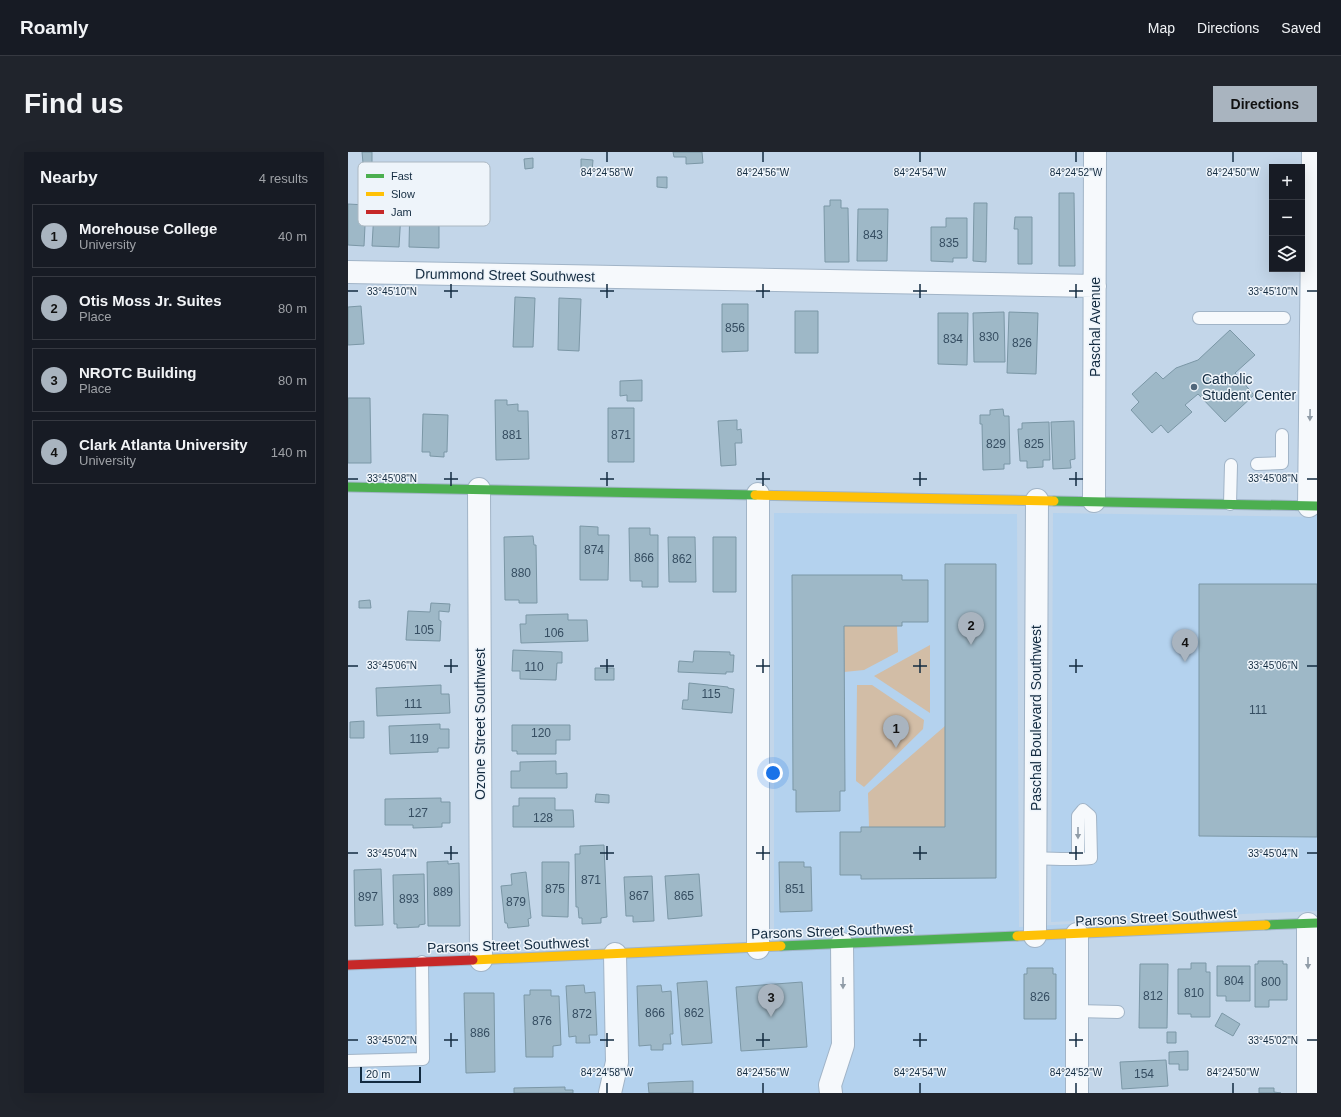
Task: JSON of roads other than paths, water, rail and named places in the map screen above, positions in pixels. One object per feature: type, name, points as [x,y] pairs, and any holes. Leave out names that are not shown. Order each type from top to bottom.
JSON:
[{"type":"street","name":"Paschal Avenue","points":[[1094,501],[1101,317],[1095,286],[1095,152]]},
{"type":"street","points":[[348,487],[1313,506],[1307,200],[1313,152]]},
{"type":"street","name":"Drummond Street Southwest","points":[[348,272],[1095,286]]},
{"type":"street","name":"Ozone Street Southwest","points":[[479,489],[481,960]]},
{"type":"street","points":[[758,494],[758,948]]},
{"type":"street","name":"Paschal Boulevard Southwest","points":[[1035,936],[1037,500]]},
{"type":"street","points":[[1308,1093],[1312,924]]},
{"type":"street","name":"Parsons Street Southwest","points":[[348,965],[1312,924]]},
{"type":"street","points":[[1077,934],[1077,1093]]},
{"type":"street","points":[[831,1093],[830,1085],[843,1045],[842,944]]},
{"type":"street","points":[[610,1093],[617,1062],[615,954]]},
{"type":"lane","points":[[1199,318],[1284,318]]},
{"type":"lane","points":[[1257,464],[1282,463],[1282,435]]},
{"type":"lane","points":[[1230,504],[1231,465]]},
{"type":"lane","points":[[1036,858],[1078,859],[1091,858],[1090,816],[1083,810],[1078,816],[1078,859]]},
{"type":"lane","points":[[348,1061],[423,1059],[422,962]]},
{"type":"lane","points":[[1077,1011],[1118,1012]]},
{"type":"place","name":"Catholic Student Center","points":[[1194,387]]},
{"type":"place","name":"Otis Moss Jr. Suites","points":[[971,645]]},
{"type":"place","name":"Clark Atlanta University","points":[[1185,662]]},
{"type":"place","name":"Morehouse College","points":[[896,748]]},
{"type":"place","name":"NROTC Building","points":[[771,1017]]}]
